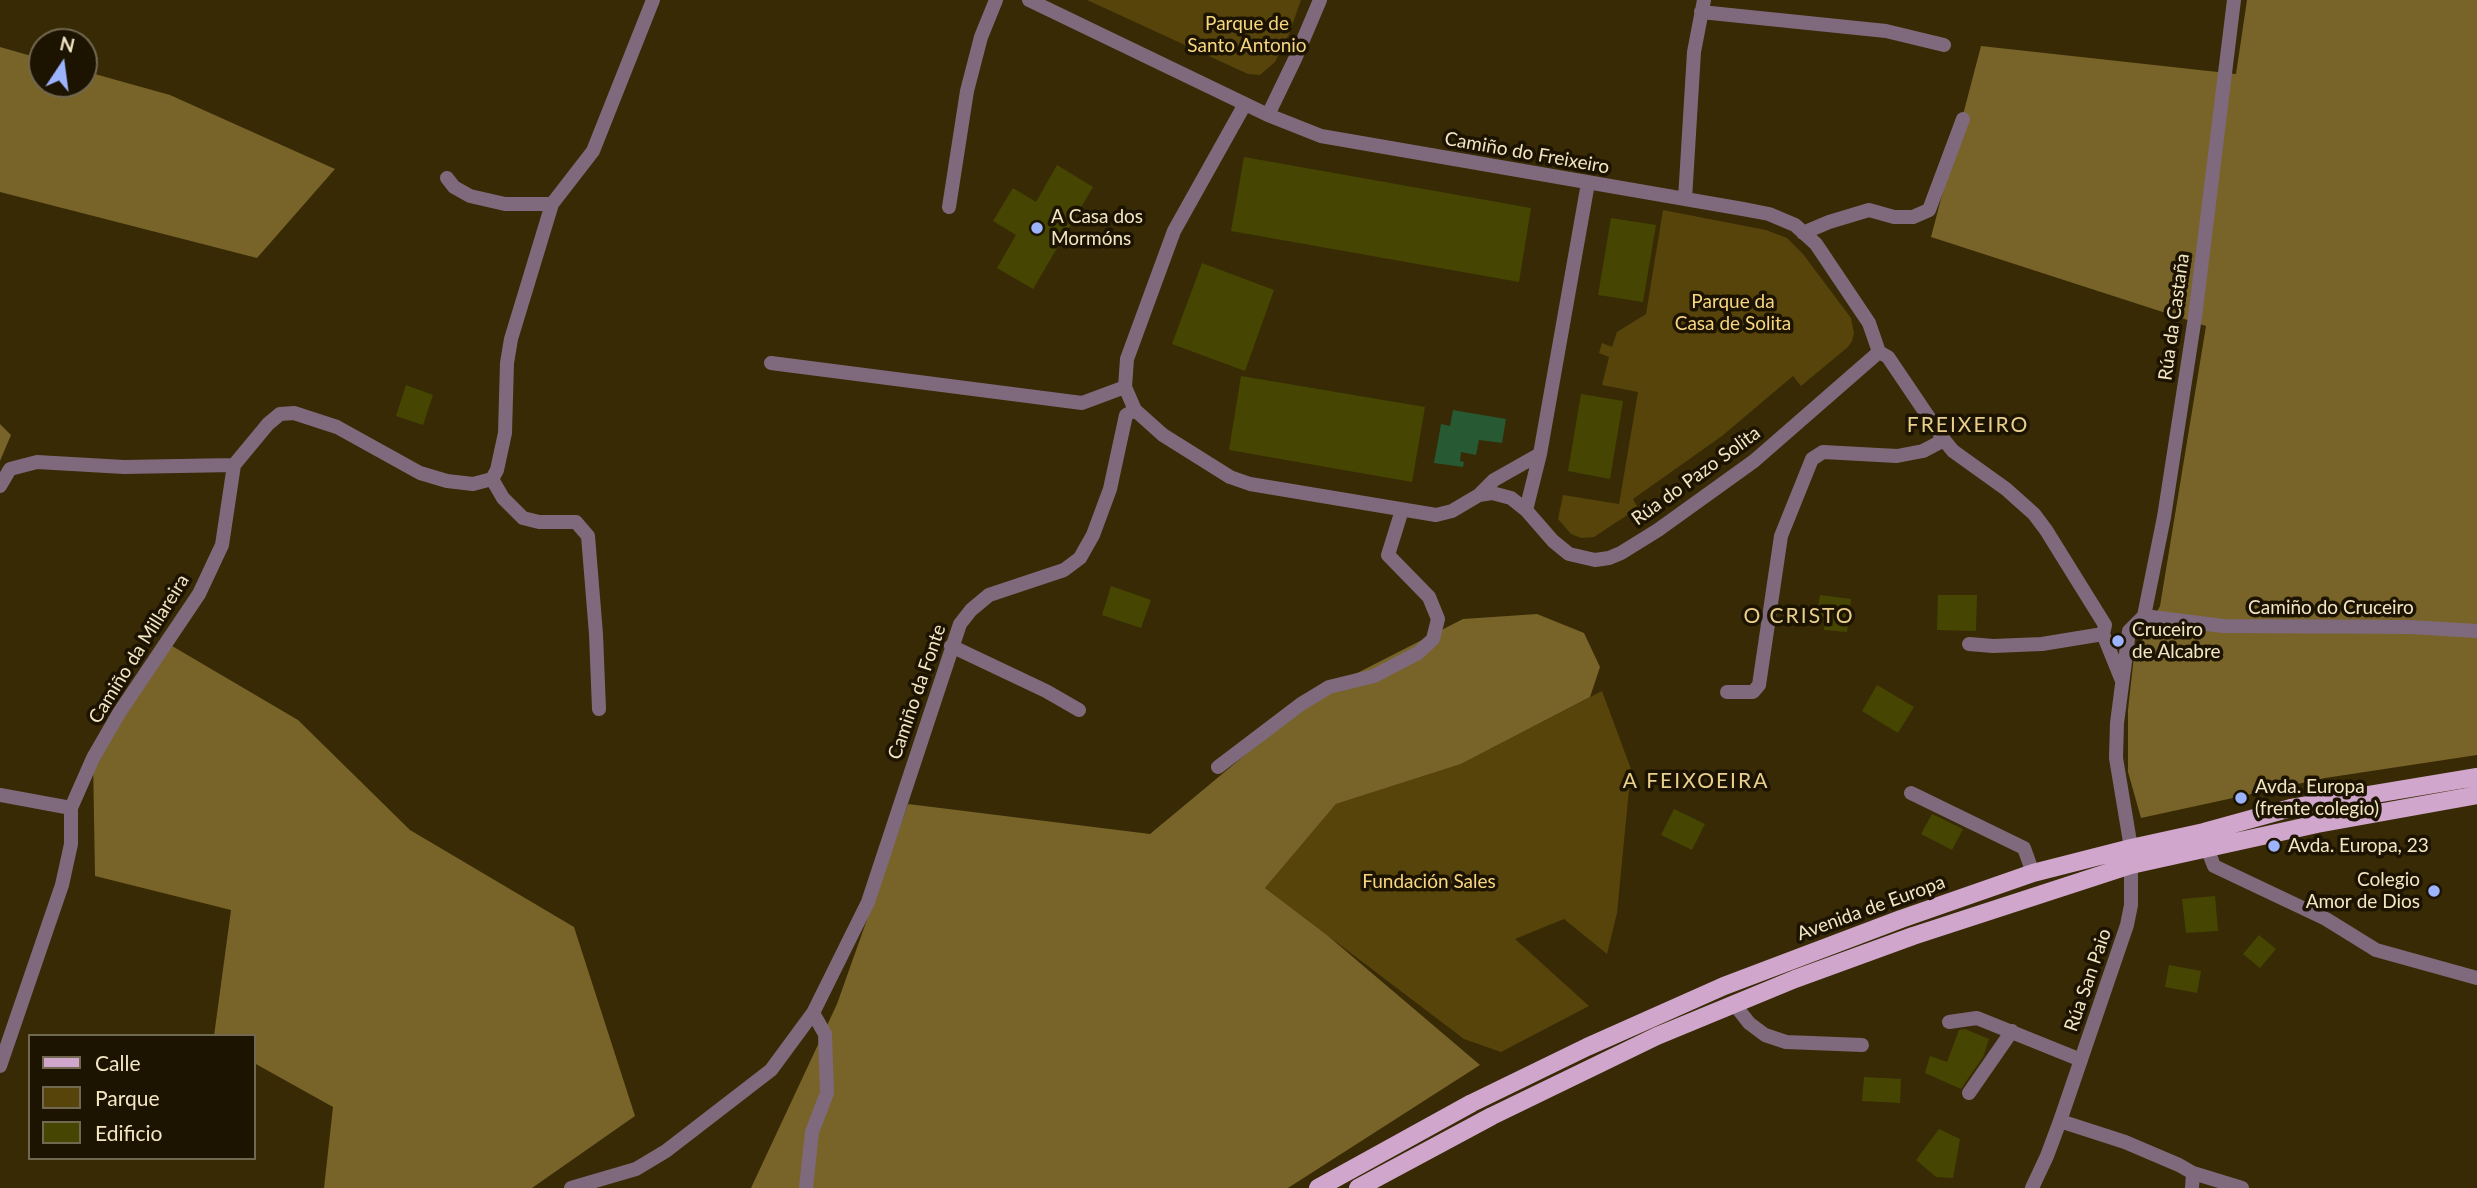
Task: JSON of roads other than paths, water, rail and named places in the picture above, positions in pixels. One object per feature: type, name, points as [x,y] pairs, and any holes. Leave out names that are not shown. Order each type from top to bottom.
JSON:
[{"type":"main road","name":"Avenida de Europa","points":[[1358,1188],[1657,1036],[1795,979],[2204,832],[2291,808],[2477,777]]},
{"type":"main road","name":"Avenida de Europa","points":[[1318,1188],[1472,1103],[1683,1004],[1901,919],[2033,873],[2207,848],[2331,821],[2477,795]]},
{"type":"street","points":[[0,486],[10,469],[37,462],[124,467],[234,465],[268,424],[280,414],[294,413],[337,427],[420,473],[447,481],[473,484],[492,479],[497,470],[505,433],[511,339],[552,204],[593,151],[653,0]]},
{"type":"street","points":[[949,207],[967,91],[981,37],[996,0]]},
{"type":"street","name":"Camiño do Freixeiro","points":[[1029,0],[1268,115],[1321,136],[1769,214],[1795,225],[1816,244],[1869,323],[1879,352],[1888,357],[1953,451],[2006,489],[2034,514],[2046,530],[2104,630],[2122,681]]},
{"type":"street","points":[[1268,115],[1296,59],[1320,0]]},
{"type":"street","name":"Rúa da Castaña","points":[[2144,616],[2164,517],[2195,317],[2234,0]]},
{"type":"street","points":[[1685,199],[1694,52],[1702,6],[1886,31],[1944,46]]},
{"type":"street","points":[[1245,104],[1174,231],[1127,359],[1125,387],[1135,410],[1163,435],[1230,477],[1250,485],[1436,515],[1452,511],[1479,495],[1494,480],[1540,454]]},
{"type":"street","points":[[1803,233],[1869,210],[1894,217],[1913,217],[1929,209],[1963,119]]},
{"type":"street","points":[[447,178],[454,187],[470,196],[505,204],[552,204]]},
{"type":"street","points":[[1526,510],[1540,454],[1588,183]]},
{"type":"street","name":"Rúa do Pazo Solita","points":[[1479,495],[1492,493],[1511,498],[1569,554],[1595,560],[1609,558],[1621,553],[1754,461],[1879,352]]},
{"type":"street","points":[[771,363],[1082,402],[1125,387]]},
{"type":"street","name":"Camiño da Fonte","points":[[571,1188],[636,1169],[666,1152],[771,1070],[813,1013],[868,902],[960,624],[971,610],[989,595],[1064,570],[1080,558],[1093,536],[1110,489],[1126,415],[1135,410]]},
{"type":"street","points":[[1727,692],[1753,692],[1759,685],[1781,537],[1787,516],[1812,459],[1824,452],[1897,456],[1923,451],[1944,440]]},
{"type":"street","name":"Camiño da Millareira","points":[[0,1066],[62,885],[71,844],[71,808],[93,758],[119,713],[199,594],[222,544],[234,465]]},
{"type":"street","points":[[492,479],[503,498],[523,518],[539,522],[576,522],[588,536],[599,709]]},
{"type":"street","points":[[1219,767],[1301,704],[1329,687],[1374,676],[1418,653],[1433,639],[1438,620],[1429,597],[1388,555],[1402,510]]},
{"type":"street","points":[[2131,857],[2116,758],[2117,723],[2129,631],[2144,616]]},
{"type":"street","name":"Camiño do Cruceiro","points":[[2144,616],[2223,626],[2410,627],[2477,631]]},
{"type":"street","points":[[1969,644],[2042,644],[2118,626],[2129,631]]},
{"type":"street","points":[[951,646],[1046,691],[1079,710]]},
{"type":"street","points":[[1911,793],[2024,848],[2033,873]]},
{"type":"street","points":[[0,795],[71,808]]},
{"type":"street","points":[[2207,848],[2214,866],[2326,919],[2376,950],[2477,978]]},
{"type":"street","name":"Rúa San Paio","points":[[2032,1188],[2060,1121],[2127,925],[2131,905],[2131,857]]},
{"type":"street","points":[[1735,1005],[1749,1023],[1765,1035],[1786,1042],[1862,1045]]},
{"type":"street","points":[[806,1188],[812,1132],[827,1093],[825,1034],[813,1013]]},
{"type":"street","points":[[1949,1022],[1977,1018],[2081,1060]]},
{"type":"street","points":[[1969,1093],[2012,1031]]},
{"type":"street","points":[[2060,1121],[2125,1142],[2192,1181],[2242,1188]]},
{"type":"place","name":"A Casa dos Mormóns","points":[[1037,228]]},
{"type":"place","name":"Cruceiro de Alcabre","points":[[2118,641]]},
{"type":"place","name":"Avda. Europa (frente colegio)","points":[[2241,798]]},
{"type":"place","name":"Avda. Europa, 23","points":[[2274,846]]},
{"type":"place","name":"Colegio Amor de Dios","points":[[2434,891]]},
{"type":"district","name":"FREIXEIRO","points":[[1968,425]]},
{"type":"district","name":"O CRISTO","points":[[1799,616]]},
{"type":"district","name":"A FEIXOEIRA","points":[[1696,781]]},
{"type":"park label","name":"Parque de Santo Antonio","points":[[1247,35]]},
{"type":"park label","name":"Parque da Casa de Solita","points":[[1733,313]]},
{"type":"park label","name":"Fundación Sales","points":[[1429,882]]}]
